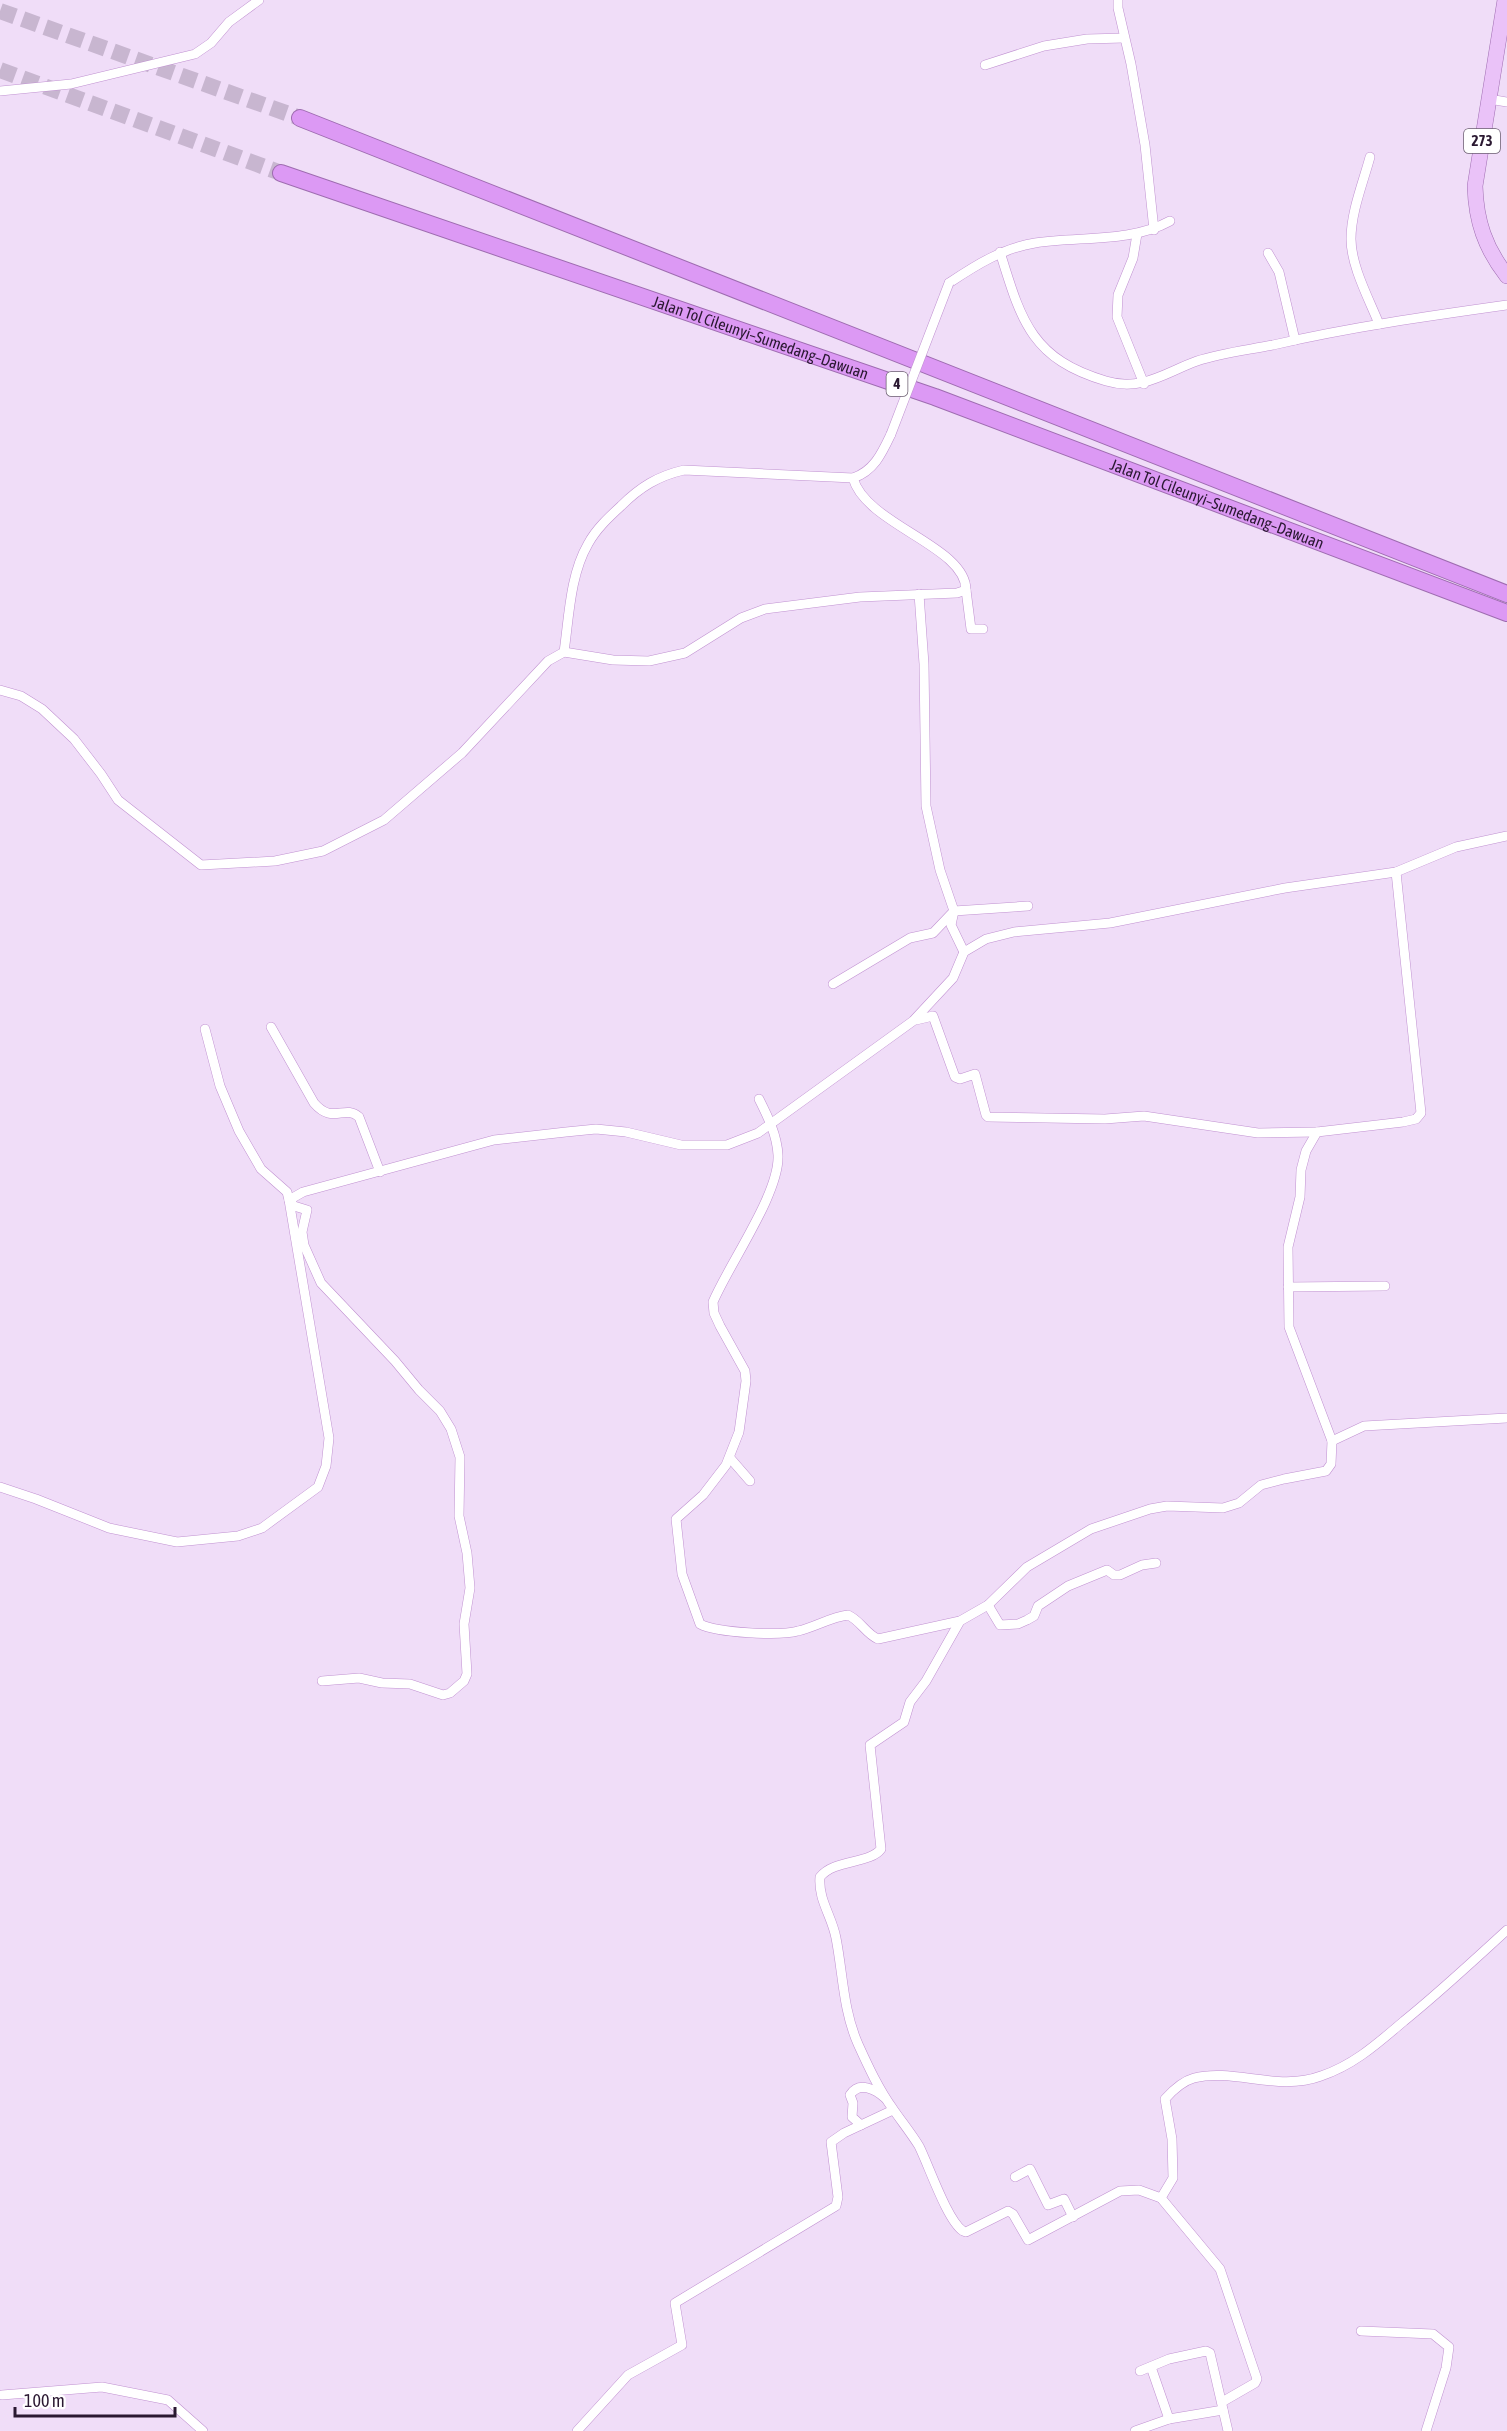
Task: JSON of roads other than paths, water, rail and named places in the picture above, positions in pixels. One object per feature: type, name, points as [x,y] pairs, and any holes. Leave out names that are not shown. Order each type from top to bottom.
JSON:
[{"type":"highway","name":"Jalan Tol Cileunyi–Sumedang–Dawuan","points":[[300,118],[1507,594]]},
{"type":"highway","name":"Jalan Tol Cileunyi–Sumedang–Dawuan","points":[[281,173],[935,397],[1507,613]]},
{"type":"main road","name":"273","points":[[1505,0],[1475,186],[1477,215],[1490,252],[1507,276]]},
{"type":"street","points":[[0,91],[71,84],[195,54],[211,43],[229,22],[259,0]]},
{"type":"street","points":[[1118,0],[1145,145],[1154,230]]},
{"type":"street","points":[[985,65],[1044,46],[1087,39],[1124,38]]},
{"type":"street","points":[[1489,99],[1507,102]]},
{"type":"street","points":[[1370,157],[1354,218],[1351,240],[1355,264],[1378,324]]},
{"type":"street","points":[[564,652],[576,573],[588,543],[602,524],[645,484],[663,475],[684,470],[853,477],[861,475],[877,462],[891,434],[949,283],[1000,252],[1034,243],[1137,234],[1154,230],[1170,221]]},
{"type":"street","points":[[1137,234],[1133,258],[1118,295],[1117,317],[1144,384]]},
{"type":"street","points":[[1000,252],[1015,300],[1025,324],[1036,341],[1064,363],[1108,382],[1144,384],[1198,361],[1378,324],[1507,305]]},
{"type":"street","points":[[1268,253],[1279,272],[1295,340]]},
{"type":"street","points":[[853,477],[862,497],[874,508],[933,546],[947,558],[964,580],[971,629],[983,629]]},
{"type":"street","points":[[0,690],[21,696],[42,709],[74,739],[118,800],[201,865],[275,861],[323,851],[384,820],[462,753],[548,662],[564,652],[613,660],[649,661],[685,653],[741,618],[765,609],[860,597],[957,593],[966,590]]},
{"type":"street","points":[[920,594],[924,664],[926,806],[940,870],[954,911],[951,925],[964,952]]},
{"type":"street","points":[[289,1200],[303,1192],[494,1140],[596,1129],[626,1132],[681,1144],[727,1145],[758,1133],[913,1021],[953,978],[964,952],[986,939],[1014,932],[1110,923],[1285,888],[1396,872],[1456,847],[1507,836]]},
{"type":"street","points":[[913,1021],[933,1016],[955,1077],[975,1074],[988,1117],[1105,1119],[1144,1116],[1258,1133],[1317,1132],[1416,1119],[1421,1113],[1396,872]]},
{"type":"street","points":[[833,984],[910,939],[933,933],[954,911],[1028,906]]},
{"type":"street","points":[[271,1027],[321,1112],[328,1115],[352,1113],[359,1117],[380,1172]]},
{"type":"street","points":[[0,1488],[36,1499],[109,1528],[177,1542],[238,1536],[262,1528],[318,1487],[326,1466],[329,1438],[289,1200],[287,1192],[261,1168],[239,1131],[220,1086],[205,1029]]},
{"type":"street","points":[[759,1099],[771,1124],[778,1156],[774,1182],[713,1302],[714,1313],[723,1334],[745,1371],[746,1381],[739,1432],[730,1458],[703,1495],[676,1519],[682,1574],[700,1624],[721,1629],[773,1634],[796,1632],[848,1615],[878,1639],[960,1621],[988,1605],[1027,1567],[1091,1529],[1150,1509],[1167,1506],[1223,1508],[1239,1503],[1262,1485],[1320,1473],[1331,1464],[1332,1441],[1288,1326],[1288,1247],[1299,1197],[1301,1170],[1306,1151],[1317,1132]]},
{"type":"street","points":[[289,1200],[294,1206],[307,1210],[302,1232],[304,1245],[321,1283],[395,1361],[440,1412],[451,1429],[460,1457],[459,1516],[469,1569],[470,1588],[464,1624],[468,1667],[464,1681],[458,1687],[443,1695],[411,1684],[348,1678],[322,1681]]},
{"type":"street","points":[[1288,1287],[1385,1286]]},
{"type":"street","points":[[1332,1441],[1364,1426],[1507,1418]]},
{"type":"street","points":[[730,1458],[750,1480]]},
{"type":"street","points":[[988,1605],[1000,1625],[1018,1624],[1034,1616],[1038,1606],[1087,1577],[1107,1570],[1114,1575],[1120,1575],[1142,1565],[1156,1563]]},
{"type":"street","points":[[960,1621],[926,1682],[910,1702],[904,1722],[870,1745],[881,1849],[876,1854],[840,1864],[820,1877],[819,1890],[837,1939],[843,1994],[858,2043],[893,2110],[919,2146],[952,2217],[963,2231],[966,2232],[1008,2211],[1028,2240],[1120,2191],[1139,2190],[1161,2198],[1220,2269],[1257,2381],[1223,2406],[1168,2419],[1135,2431]]},
{"type":"street","points":[[1161,2198],[1173,2178],[1172,2139],[1166,2099],[1175,2088],[1192,2078],[1210,2076],[1290,2083],[1320,2077],[1345,2066],[1361,2058],[1423,2006],[1507,1930]]},
{"type":"street","points":[[861,2125],[852,2117],[853,2103],[850,2095],[853,2091],[860,2087],[868,2087],[887,2099]]},
{"type":"street","points":[[577,2431],[628,2375],[682,2345],[675,2303],[836,2206],[838,2197],[831,2142],[893,2110]]},
{"type":"street","points":[[1015,2177],[1030,2169],[1048,2205],[1064,2199],[1073,2217]]},
{"type":"street","points":[[1361,2331],[1433,2334],[1449,2347],[1446,2368],[1426,2431]]},
{"type":"street","points":[[1140,2371],[1169,2359],[1206,2351],[1212,2358],[1228,2431]]},
{"type":"street","points":[[1151,2367],[1168,2419]]},
{"type":"street","points":[[2,2396],[102,2388],[168,2400],[203,2431]]},
{"type":"tunnel","points":[[0,11],[300,118]]},
{"type":"tunnel","points":[[0,70],[281,173]]}]
